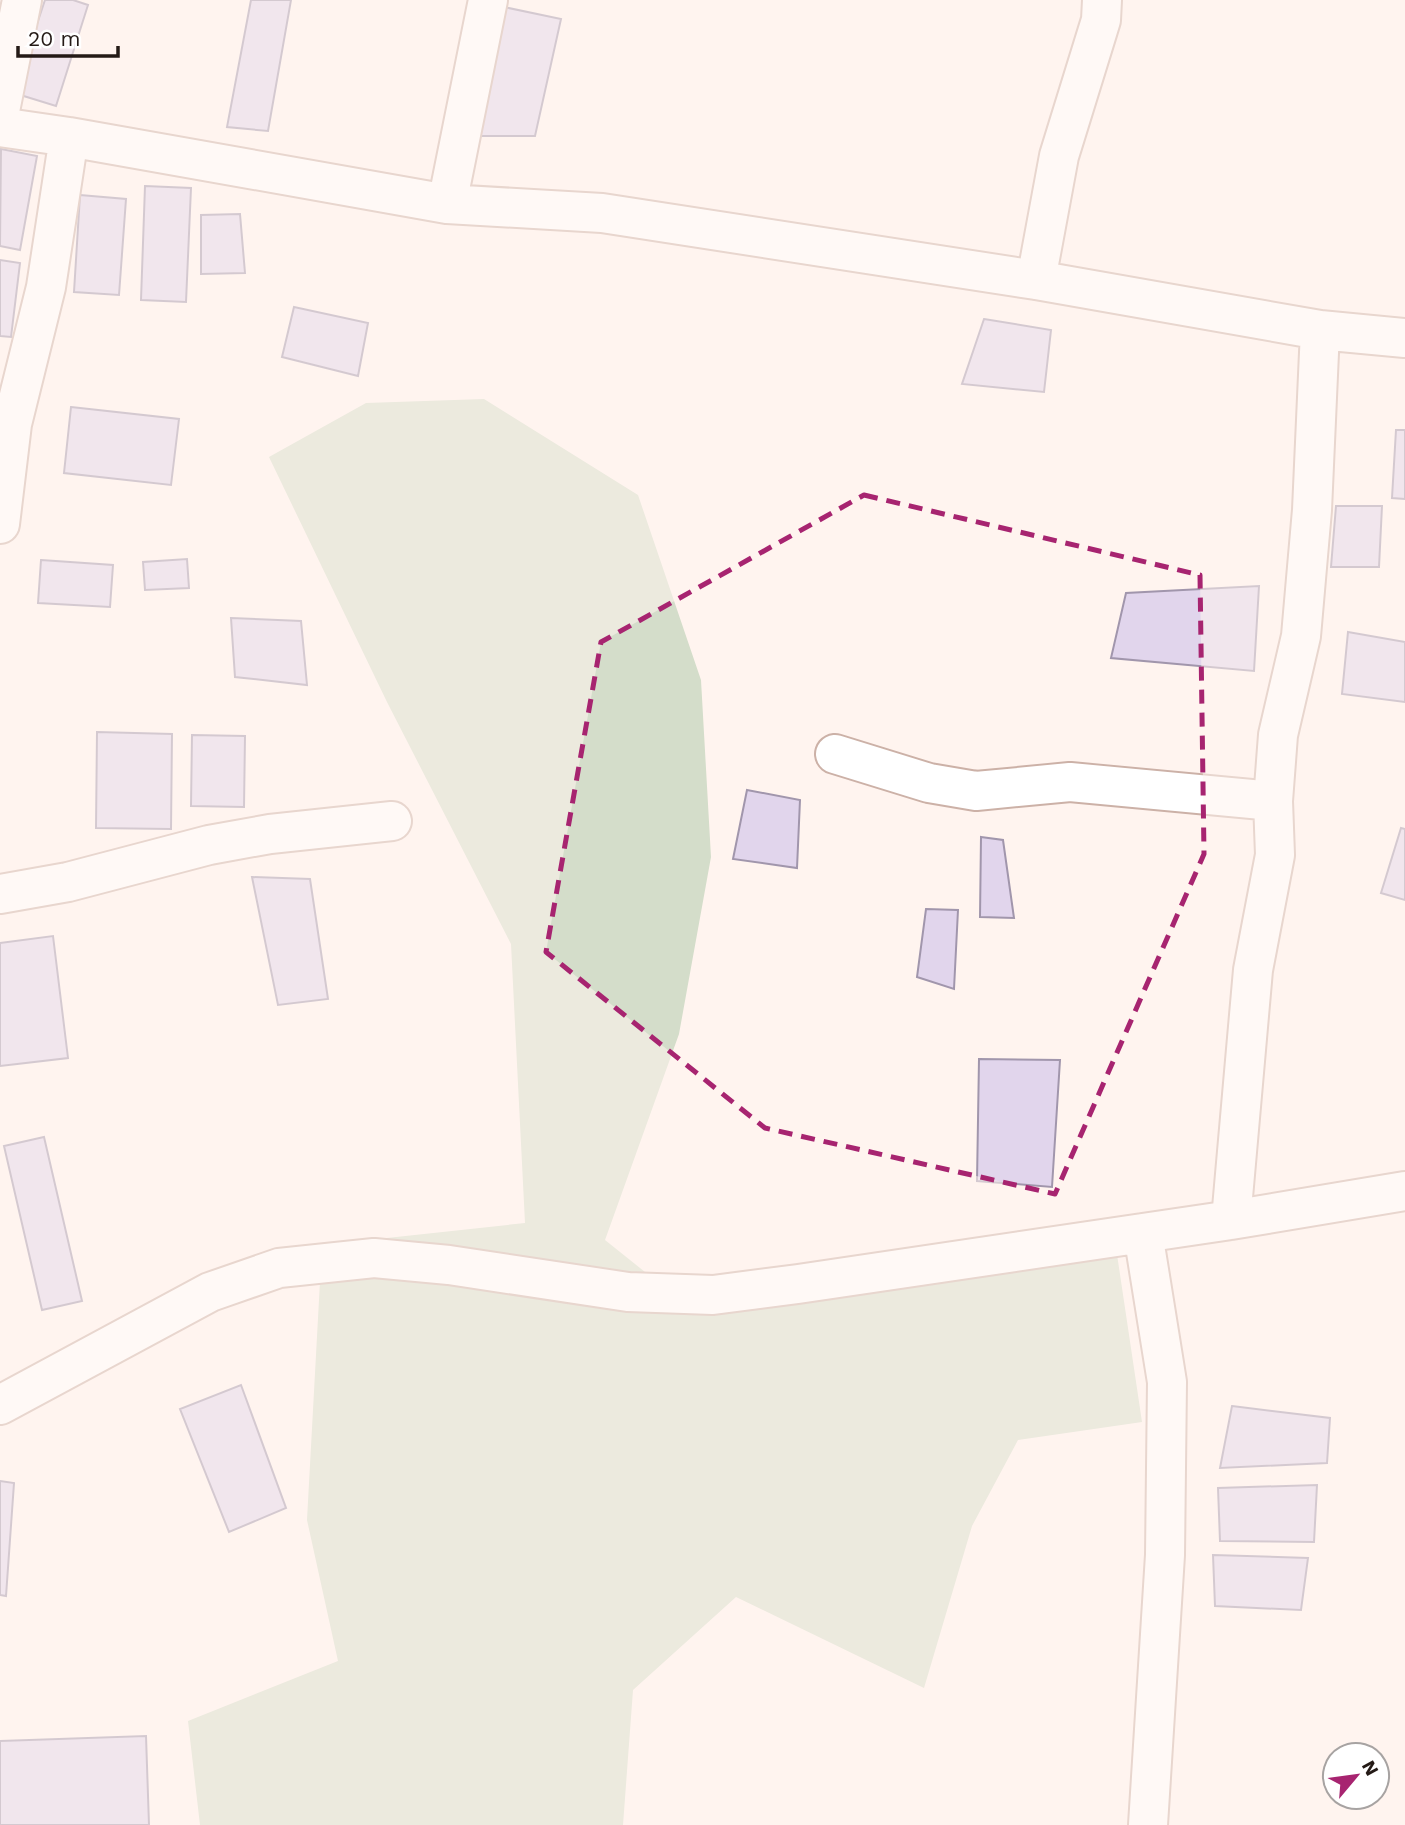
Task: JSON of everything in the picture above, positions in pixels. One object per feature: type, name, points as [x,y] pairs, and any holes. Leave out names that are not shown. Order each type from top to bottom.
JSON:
[{"type":"street","points":[[0,111],[22,0]]},
{"type":"street","points":[[447,204],[488,0]]},
{"type":"street","points":[[1035,280],[1059,156],[1101,20],[1102,0]]},
{"type":"street","points":[[0,128],[69,137],[447,204],[602,213],[1035,280],[1320,330],[1405,338]]},
{"type":"street","points":[[0,524],[12,424],[46,287],[69,137]]},
{"type":"street","points":[[1231,1220],[1253,970],[1275,855],[1273,801],[1278,734],[1301,636],[1312,510],[1320,330]]},
{"type":"street","points":[[835,754],[929,783],[976,791],[1070,782],[1273,801]]},
{"type":"street","points":[[0,894],[68,882],[209,845],[270,834],[392,821]]},
{"type":"street","points":[[0,1405],[210,1292],[279,1268],[374,1258],[449,1265],[628,1293],[713,1295],[1231,1220],[1405,1191]]},
{"type":"street","points":[[1143,1233],[1167,1382],[1165,1555],[1148,1825]]},
{"type":"highlighted area","points":[[864,495],[1200,575],[1204,854],[1055,1194],[765,1128],[546,952],[601,642]]},
{"type":"green space","points":[[484,399],[638,495],[701,680],[711,857],[679,1034],[605,1240],[695,1312],[1115,1241],[1142,1422],[1018,1440],[972,1526],[924,1688],[736,1597],[633,1690],[623,1825],[200,1825],[188,1721],[338,1661],[307,1520],[322,1245],[525,1223],[511,944],[387,702],[269,457],[366,403]]},
{"type":"building","points":[[45,0],[73,0],[88,5],[56,106],[14,93]]},
{"type":"building","points":[[251,0],[291,0],[268,131],[227,127]]},
{"type":"building","points":[[499,6],[561,19],[535,136],[474,136]]},
{"type":"building","points":[[1,149],[37,156],[20,250],[0,246]]},
{"type":"building","points":[[145,186],[191,188],[186,302],[141,300]]},
{"type":"building","points":[[80,195],[126,199],[119,295],[74,292]]},
{"type":"building","points":[[240,214],[245,273],[201,274],[201,215]]},
{"type":"building","points":[[0,260],[20,263],[11,337],[0,336]]},
{"type":"building","points":[[294,307],[368,323],[358,376],[282,357]]},
{"type":"building","points":[[984,319],[1051,330],[1044,392],[962,384]]},
{"type":"building","points":[[71,407],[179,419],[171,485],[64,473]]},
{"type":"building","points":[[1396,430],[1405,430],[1405,499],[1392,498]]},
{"type":"building","points":[[1336,506],[1382,506],[1379,567],[1331,567]]},
{"type":"building","points":[[187,559],[189,588],[145,590],[143,562]]},
{"type":"building","points":[[41,560],[113,565],[110,607],[38,603]]},
{"type":"building","points":[[1259,586],[1254,671],[1111,658],[1126,593]]},
{"type":"building","points":[[231,618],[301,621],[307,685],[235,677]]},
{"type":"building","points":[[1348,632],[1405,642],[1405,702],[1342,694]]},
{"type":"building","points":[[97,732],[172,734],[171,829],[96,828]]},
{"type":"building","points":[[192,735],[245,736],[244,807],[191,806]]},
{"type":"building","points":[[747,790],[800,800],[797,868],[733,859]]},
{"type":"building","points":[[1401,828],[1405,829],[1405,900],[1381,893]]},
{"type":"building","points":[[981,837],[1003,840],[1014,918],[980,917]]},
{"type":"building","points":[[252,877],[310,879],[328,999],[278,1005]]},
{"type":"building","points":[[926,909],[958,910],[954,989],[917,977]]},
{"type":"building","points":[[53,936],[68,1058],[0,1066],[0,943]]},
{"type":"building","points":[[979,1059],[1060,1060],[1052,1187],[977,1181]]},
{"type":"building","points":[[44,1137],[82,1301],[42,1310],[4,1146]]},
{"type":"building","points":[[241,1385],[286,1508],[229,1532],[180,1409]]},
{"type":"building","points":[[1232,1406],[1330,1418],[1327,1463],[1220,1468]]},
{"type":"building","points":[[0,1481],[14,1483],[6,1596],[0,1595]]},
{"type":"building","points":[[1317,1485],[1314,1542],[1220,1541],[1218,1488]]},
{"type":"building","points":[[1213,1555],[1308,1558],[1301,1610],[1215,1606]]},
{"type":"building","points":[[146,1736],[149,1825],[0,1825],[0,1741]]}]
